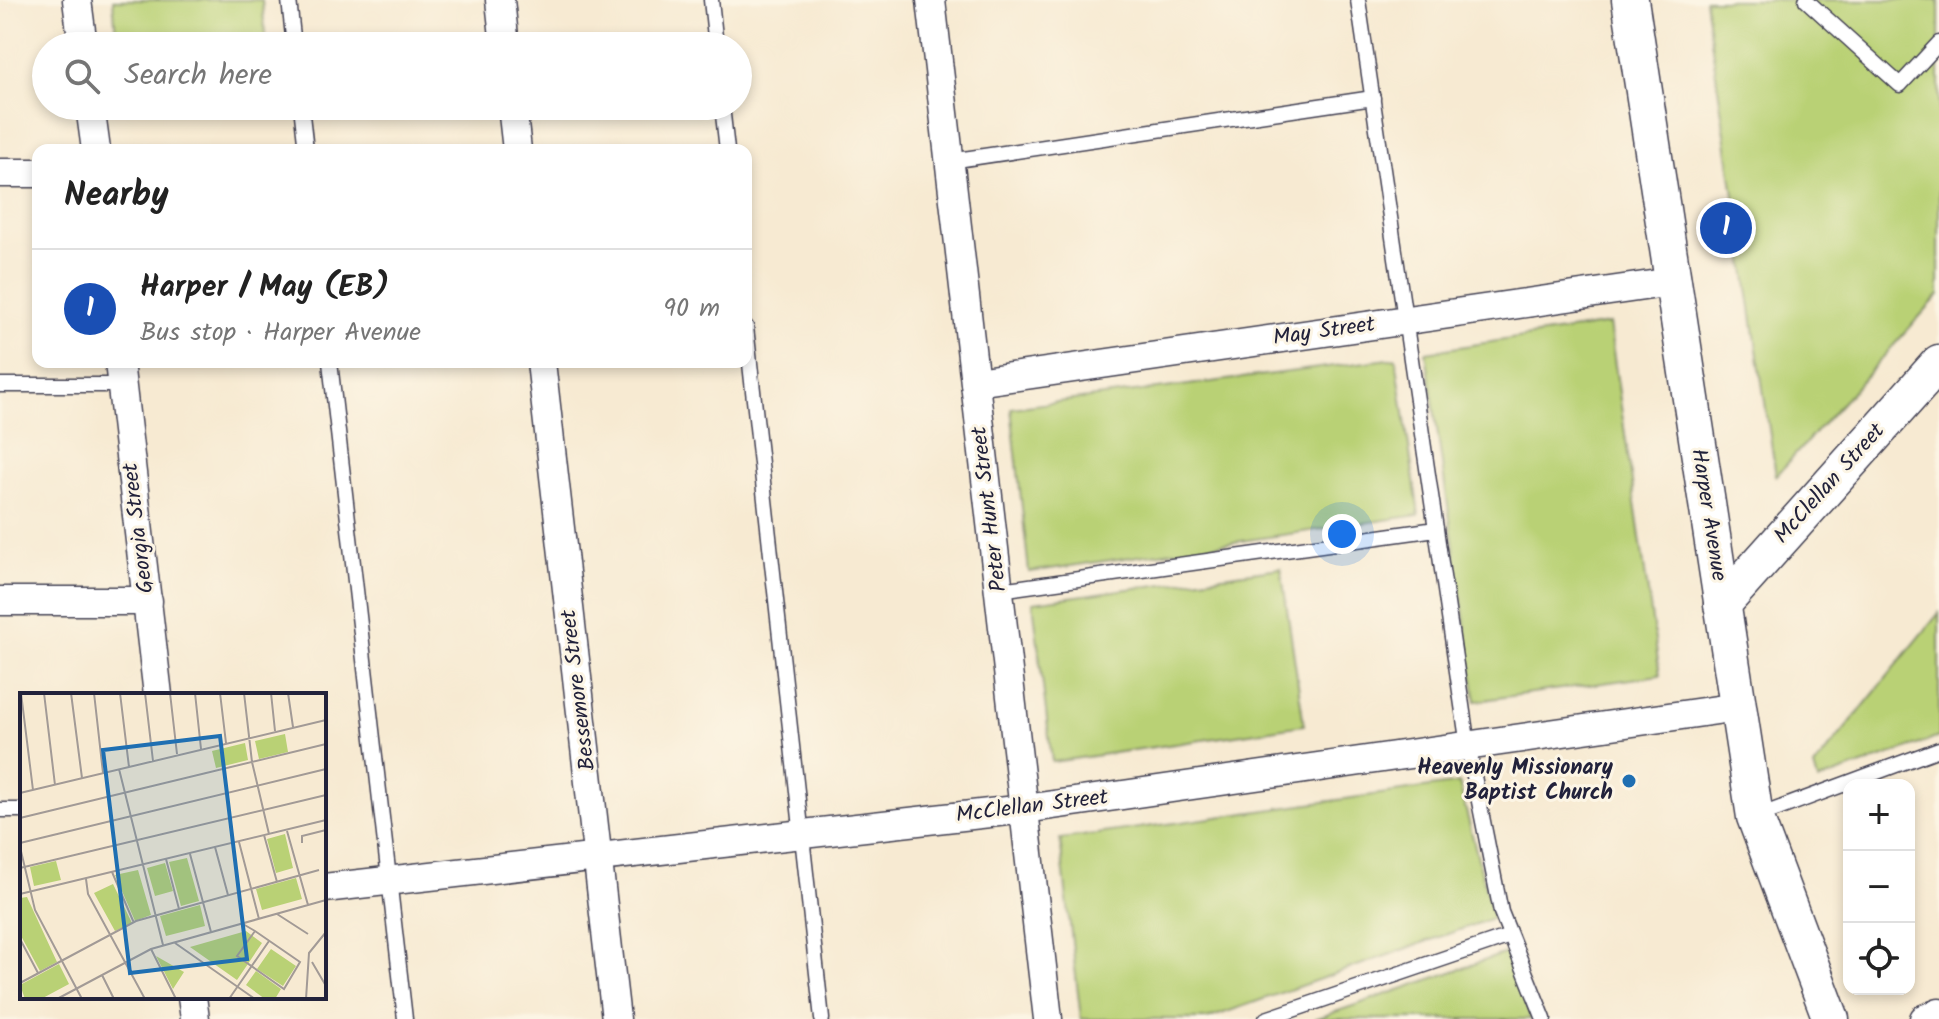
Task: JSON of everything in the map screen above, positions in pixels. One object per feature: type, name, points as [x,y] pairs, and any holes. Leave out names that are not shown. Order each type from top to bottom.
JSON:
[{"type":"street","points":[[77,0],[81,32]]},
{"type":"street","points":[[500,0],[503,32]]},
{"type":"street","name":"Peter Hunt Street","points":[[931,0],[1048,1019]]},
{"type":"street","name":"Harper Avenue","points":[[1631,1],[1755,817],[1831,1019]]},
{"type":"street","points":[[92,120],[95,144]]},
{"type":"street","points":[[514,120],[516,144]]},
{"type":"street","points":[[0,173],[32,173]]},
{"type":"street","name":"May Street","points":[[976,382],[1672,282]]},
{"type":"street","name":"McClellan Street","points":[[1722,605],[1939,363]]},
{"type":"street","name":"Bessemore Street","points":[[542,368],[616,1019]]},
{"type":"street","name":"Georgia Street","points":[[120,373],[158,693]]},
{"type":"street","points":[[0,601],[148,601]]},
{"type":"street","name":"McClellan Street","points":[[326,888],[1025,809],[1738,707]]},
{"type":"street","points":[[192,999],[195,1019]]},
{"type":"street","points":[[1924,1019],[1939,1013]]},
{"type":"lane","points":[[289,0],[292,32]]},
{"type":"lane","points":[[711,0],[714,32]]},
{"type":"lane","points":[[1358,0],[1468,746],[1501,912],[1544,1019]]},
{"type":"lane","points":[[1806,0],[1900,85],[1939,43]]},
{"type":"lane","points":[[950,161],[1373,98]]},
{"type":"lane","points":[[303,120],[305,144]]},
{"type":"lane","points":[[724,120],[726,144]]},
{"type":"lane","points":[[331,368],[405,1019]]},
{"type":"lane","points":[[750,368],[822,1019]]},
{"type":"lane","points":[[0,385],[120,373]]},
{"type":"lane","points":[[1000,590],[1436,529]]},
{"type":"lane","points":[[1755,817],[1939,749]]},
{"type":"lane","points":[[1266,1019],[1510,936]]},
{"type":"green space","points":[[113,0],[262,0],[265,32],[116,32]]},
{"type":"green space","points":[[1705,0],[1939,0],[1939,295],[1776,476]]},
{"type":"green space","points":[[1609,324],[1660,675],[1476,701],[1426,352]]},
{"type":"green space","points":[[1396,358],[1419,515],[1029,572],[1011,408]]},
{"type":"green space","points":[[1281,568],[1304,725],[1052,762],[1033,602]]},
{"type":"green space","points":[[1939,613],[1939,737],[1818,781],[1814,767]]},
{"type":"green space","points":[[1459,783],[1493,918],[1207,1019],[1081,1019],[1060,839]]},
{"type":"green space","points":[[1506,953],[1531,1019],[1315,1019]]},
{"type":"place","name":"Harper / May (EB)","points":[[1726,228]]},
{"type":"place","name":"Heavenly Missionary Baptist Church","points":[[1629,781]]}]
